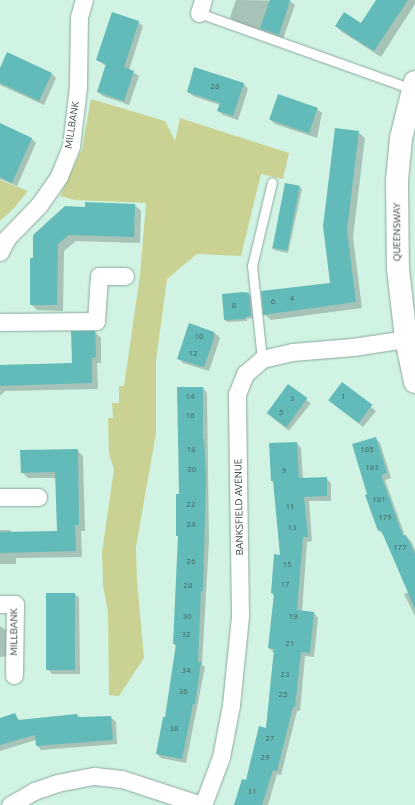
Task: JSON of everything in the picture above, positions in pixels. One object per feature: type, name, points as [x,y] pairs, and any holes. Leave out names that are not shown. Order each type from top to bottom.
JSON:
[{"type":"street","name":"MILLBANK","points":[[0,252],[7,238],[38,205],[59,176],[71,146],[78,86],[79,17],[84,0]]},
{"type":"street","name":"QUEENSWAY","points":[[414,86],[402,138],[397,180],[398,269],[408,294],[406,339],[415,382]]},
{"type":"street","points":[[0,322],[96,321],[99,276],[125,276]]},
{"type":"street","name":"BANKSFIELD AVENUE","points":[[202,805],[221,757],[231,705],[240,616],[237,394],[245,374],[262,359],[292,352],[353,347],[406,339]]},
{"type":"street","points":[[0,497],[38,497]]},
{"type":"street","name":"MILLBANK","points":[[0,604],[15,604],[14,675]]},
{"type":"street","points":[[10,805],[34,791],[57,783],[94,776],[122,780],[202,805]]},
{"type":"lane","points":[[201,7],[414,86]]},
{"type":"lane","points":[[262,359],[252,266],[272,182]]},
{"type":"green space","points":[[91,99],[165,121],[175,141],[180,118],[289,153],[283,179],[261,174],[241,256],[197,254],[167,279],[156,361],[156,433],[136,547],[137,580],[144,658],[119,696],[109,695],[108,612],[103,585],[102,552],[114,469],[109,454],[108,418],[113,418],[112,403],[119,403],[119,386],[124,386],[140,275],[146,203],[75,200],[60,196],[82,149]]},
{"type":"green space","points":[[0,180],[28,191],[14,208],[0,221]]},
{"type":"building","points":[[270,0],[290,0],[279,35],[260,28]]},
{"type":"building","points":[[376,0],[408,0],[374,51],[335,26],[344,12],[361,23]]},
{"type":"building","points":[[112,12],[139,21],[124,67],[134,71],[124,101],[97,92],[106,64],[96,60]]},
{"type":"building","points":[[7,52],[52,73],[39,101],[0,83],[0,68]]},
{"type":"building","points":[[194,67],[244,83],[233,116],[217,111],[220,103],[187,92]]},
{"type":"building","points":[[278,94],[318,108],[309,133],[269,120]]},
{"type":"building","points":[[0,123],[32,138],[12,183],[0,177]]},
{"type":"building","points":[[335,128],[359,131],[347,230],[356,302],[263,315],[261,291],[330,283],[323,226]]},
{"type":"building","points":[[285,183],[300,186],[287,251],[272,248]]},
{"type":"building","points":[[85,202],[135,204],[134,237],[69,235],[58,244],[57,305],[30,305],[30,258],[33,258],[33,235],[65,206],[85,207]]},
{"type":"building","points":[[243,292],[249,293],[251,316],[245,317],[245,319],[224,320],[222,294]]},
{"type":"building","points":[[189,323],[214,332],[214,338],[204,367],[177,359]]},
{"type":"building","points":[[71,331],[95,331],[96,357],[92,358],[92,383],[0,386],[0,365],[72,363]]},
{"type":"building","points":[[342,382],[372,405],[359,423],[328,400]]},
{"type":"building","points":[[288,384],[307,398],[286,427],[267,413]]},
{"type":"building","points":[[177,387],[203,387],[203,439],[206,479],[203,591],[201,591],[198,662],[201,662],[195,704],[193,704],[182,759],[156,754],[163,717],[165,717],[176,644],[173,644],[178,536],[176,536],[176,494],[179,494]]},
{"type":"building","points":[[376,437],[387,473],[381,475],[403,536],[406,535],[415,554],[415,609],[381,530],[378,531],[365,495],[367,494],[352,444]]},
{"type":"building","points":[[297,442],[299,478],[327,477],[327,496],[304,497],[308,537],[303,537],[297,610],[314,612],[310,653],[301,652],[295,707],[293,707],[277,771],[273,770],[262,805],[234,805],[242,779],[246,780],[259,726],[266,728],[274,649],[268,648],[274,594],[271,593],[274,554],[280,555],[273,481],[271,481],[269,443]]},
{"type":"building","points":[[78,449],[79,525],[75,525],[76,551],[0,553],[0,532],[57,531],[55,472],[21,473],[20,450]]},
{"type":"building","points":[[46,593],[75,593],[75,670],[46,670]]},
{"type":"building","points":[[15,713],[18,720],[77,714],[78,717],[111,716],[113,740],[36,746],[35,735],[0,745],[0,718]]}]
